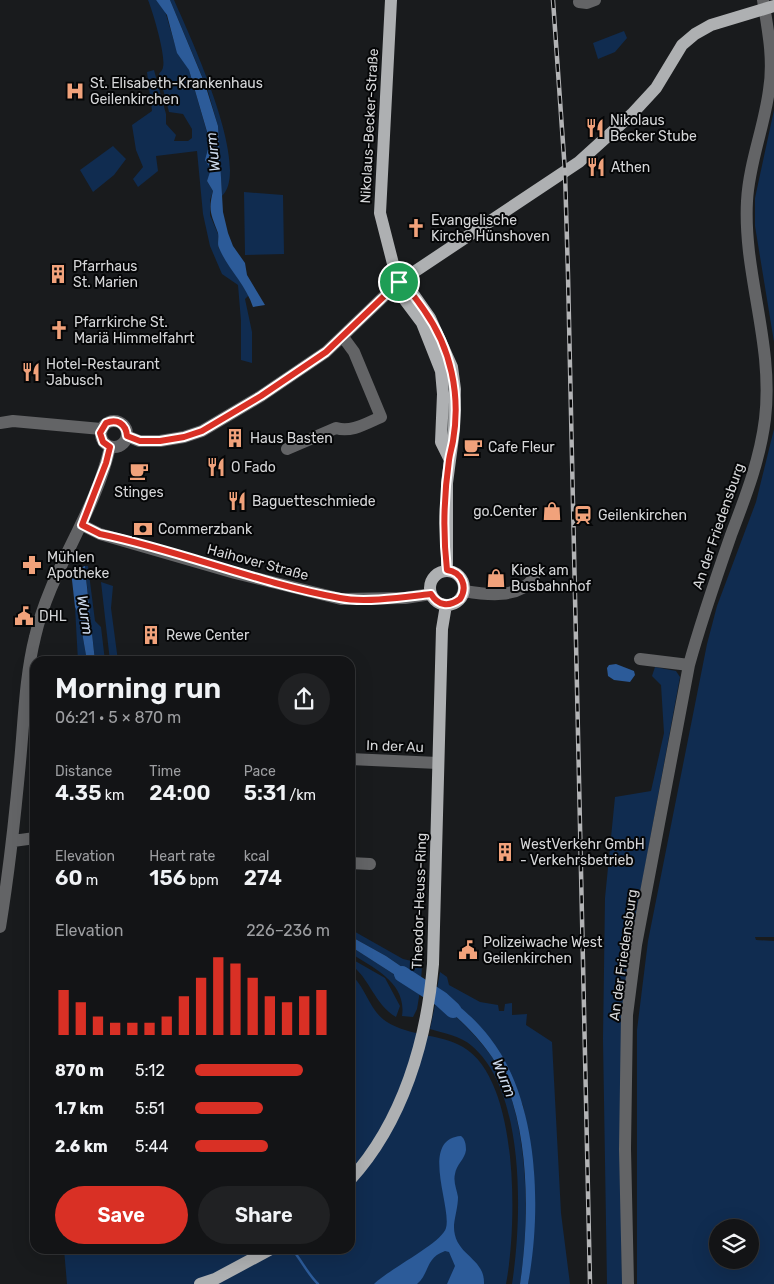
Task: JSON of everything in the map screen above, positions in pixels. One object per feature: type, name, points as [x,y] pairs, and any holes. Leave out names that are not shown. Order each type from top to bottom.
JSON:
[{"type":"main road","name":"Nikolaus-Becker-Straße","points":[[391,0],[380,213],[388,249],[399,282]]},
{"type":"main road","points":[[447,570],[449,458],[454,430],[455,389],[452,367],[430,318],[409,288],[399,282],[579,162],[632,114],[656,88],[682,45],[695,34],[711,25],[767,5]]},
{"type":"main road","points":[[447,570],[455,572],[462,578],[464,591],[460,599],[446,605],[439,603],[431,594],[430,586],[433,578],[439,572],[447,570]]},
{"type":"main road","name":"Theodor-Heuss-Ring","points":[[355,1173],[374,1148],[393,1115],[419,1051],[428,1009],[432,973],[442,629],[446,605]]},
{"type":"main road","points":[[200,1284],[261,1254]]},
{"type":"street","points":[[579,2],[588,3],[595,0]]},
{"type":"street","name":"An der Friedensburg","points":[[628,1284],[625,1150],[627,1015],[636,945],[689,665],[702,620],[746,498],[765,419],[766,361],[748,240],[746,213],[751,167],[769,90],[771,51],[767,5]]},
{"type":"street","points":[[127,436],[145,442],[176,439],[192,435],[277,385],[326,352],[399,282]]},
{"type":"street","points":[[286,449],[336,428],[343,431],[381,417],[354,352],[343,337]]},
{"type":"street","points":[[0,423],[14,421],[102,429]]},
{"type":"street","points":[[110,421],[118,421],[124,426],[127,436],[121,445],[110,447],[103,442],[102,429],[110,421]]},
{"type":"street","points":[[31,656],[34,638],[49,591],[82,525],[106,463],[110,447]]},
{"type":"street","name":"Haihover Straße","points":[[82,525],[100,534],[235,573],[341,599],[404,598],[431,594]]},
{"type":"street","points":[[464,591],[496,594],[520,590],[534,578]]},
{"type":"street","points":[[640,659],[689,665]]},
{"type":"street","points":[[0,927],[4,879],[12,841],[30,667]]},
{"type":"street","name":"In der Au","points":[[355,759],[438,763]]},
{"type":"street","points":[[12,841],[30,839]]},
{"type":"street","points":[[355,863],[370,864]]},
{"type":"shaded area","points":[[148,0],[156,0],[165,11],[175,45],[189,70],[210,142],[212,171],[207,181],[213,191],[210,200],[210,215],[218,234],[218,247],[249,295],[245,299],[252,332],[252,363],[241,360],[241,321],[238,285],[222,274],[210,246],[203,214],[197,151],[156,156],[158,171],[138,187],[133,179],[143,167],[136,150],[132,125],[152,111],[147,72],[154,70],[166,114],[166,124],[176,135],[174,141],[188,141],[192,138],[192,129],[183,114],[169,112],[159,74],[163,68],[161,44]]},
{"type":"shaded area","points":[[170,0],[174,0],[204,70],[224,131],[229,158],[229,181],[222,196],[218,126],[207,88]]},
{"type":"shaded area","points":[[624,31],[627,38],[615,52],[598,59],[593,43]]},
{"type":"shaded area","points":[[774,110],[774,342],[755,226],[755,198]]},
{"type":"shaded area","points":[[113,146],[126,159],[114,175],[93,192],[80,170]]},
{"type":"shaded area","points":[[244,192],[283,195],[284,254],[245,255]]},
{"type":"shaded area","points":[[774,429],[774,937],[755,937],[756,940],[774,941],[774,1284],[637,1284],[637,1030],[648,941],[707,644],[717,606],[756,502]]},
{"type":"shaded area","points":[[85,566],[88,566],[95,621],[101,627],[104,656],[94,656]]},
{"type":"shaded area","points":[[101,582],[113,586],[111,608],[117,656],[109,656]]},
{"type":"shaded area","points":[[75,607],[79,615],[86,656],[78,656]]},
{"type":"shaded area","points":[[655,667],[676,671],[680,677],[631,943],[621,1189],[622,1284],[607,1284],[603,1039],[605,898],[615,797],[651,791],[664,733],[661,685],[652,676]]},
{"type":"shaded area","points":[[355,932],[403,959],[416,962],[422,967],[421,980],[386,956],[355,939]]},
{"type":"shaded area","points":[[355,949],[420,991],[417,1009],[413,1017],[402,1016],[402,1004],[399,994],[387,978],[355,956]]},
{"type":"shaded area","points":[[355,961],[385,978],[400,1006],[396,1017],[382,1005],[355,968]]},
{"type":"shaded area","points":[[440,972],[447,977],[449,985],[480,1002],[498,1005],[499,1011],[504,1011],[505,1004],[512,1003],[512,1015],[527,1014],[526,1025],[552,1042],[561,1213],[570,1284],[528,1284],[533,1241],[534,1171],[523,1105],[469,1015],[437,989]]},
{"type":"shaded area","points":[[355,979],[376,1012],[387,1022],[405,1030],[445,1040],[463,1047],[482,1064],[495,1090],[505,1121],[510,1156],[512,1228],[506,1284],[67,1284],[64,1254],[355,1254]]},
{"type":"shaded area","points":[[436,1000],[466,1026],[492,1057],[505,1080],[514,1107],[520,1136],[526,1198],[520,1284],[512,1284],[518,1226],[518,1193],[516,1158],[511,1125],[502,1094],[490,1067],[472,1046],[457,1037],[430,1029]]},
{"type":"water","points":[[156,0],[170,0],[205,84],[218,126],[223,212],[228,233],[233,246],[245,263],[247,275],[265,305],[253,307],[246,291],[218,246],[218,233],[211,208],[213,191],[207,181],[211,169],[205,160],[210,142],[189,70],[177,53],[167,15]]},
{"type":"water","points":[[85,566],[94,656],[86,656],[79,615],[75,607],[71,571]]},
{"type":"water","points":[[616,664],[634,671],[635,675],[630,682],[614,680],[608,676],[607,668],[609,665]]},
{"type":"water","points":[[355,939],[386,956],[421,980],[420,991],[355,949]]},
{"type":"water","points":[[437,989],[478,1024],[490,1038],[506,1064],[519,1092],[533,1156],[535,1190],[535,1223],[528,1284],[520,1284],[526,1198],[521,1137],[514,1108],[505,1081],[492,1057],[466,1026],[436,1000]]},
{"type":"water","points":[[461,1136],[465,1142],[466,1150],[457,1168],[455,1177],[458,1204],[454,1225],[455,1235],[463,1250],[480,1267],[484,1284],[447,1284],[455,1266],[449,1252],[445,1251],[434,1258],[417,1284],[374,1284],[435,1241],[446,1228],[447,1218],[439,1161],[442,1149],[449,1140]]},
{"type":"waterway","name":"Wurm","points":[[402,974],[441,999],[453,1010]]},
{"type":"waterway","points":[[296,1254],[318,1284]]},
{"type":"railway","points":[[553,0],[565,172],[568,275],[590,1284]]},
{"type":"place","name":"St. Elisabeth-Krankenhaus Geilenkirchen","points":[[75,91]]},
{"type":"place","name":"Nikolaus Becker Stube","points":[[595,128]]},
{"type":"place","name":"Athen","points":[[596,167]]},
{"type":"place","name":"Evangelische Kirche Hünshoven","points":[[416,228]]},
{"type":"place","name":"Pfarrhaus St. Marien","points":[[58,274]]},
{"type":"place","name":"Pfarrkirche St. Mariä Himmelfahrt","points":[[59,330]]},
{"type":"place","name":"Hotel-Restaurant Jabusch","points":[[31,372]]},
{"type":"place","name":"Haus Basten","points":[[235,438]]},
{"type":"place","name":"Cafe Fleur","points":[[473,447]]},
{"type":"place","name":"O Fado","points":[[216,467]]},
{"type":"place","name":"Stinges","points":[[139,471]]},
{"type":"place","name":"Baguetteschmiede","points":[[237,501]]},
{"type":"place","name":"go.Center","points":[[552,511]]},
{"type":"place","name":"Geilenkirchen","points":[[583,515]]},
{"type":"place","name":"Commerzbank","points":[[143,529]]},
{"type":"place","name":"Mühlen Apotheke","points":[[32,565]]},
{"type":"place","name":"Kiosk am Busbahnhof","points":[[496,578]]},
{"type":"place","name":"DHL","points":[[24,616]]},
{"type":"place","name":"Rewe Center","points":[[151,635]]},
{"type":"place","name":"WestVerkehr GmbH - Verkehrsbetrieb","points":[[505,852]]},
{"type":"place","name":"Polizeiwache West Geilenkirchen","points":[[468,950]]},
{"type":"route","points":[[399,282],[409,288],[430,318],[440,336],[452,367],[455,389],[454,430],[447,483],[445,558],[447,570],[455,572],[462,578],[464,591],[460,599],[446,605],[439,603],[431,594],[404,598],[341,599],[235,573],[100,534],[82,525],[106,463],[110,447],[103,442],[100,433],[106,423],[118,421],[126,428],[127,436],[145,442],[176,439],[202,431],[261,396],[326,352],[399,282]]}]
